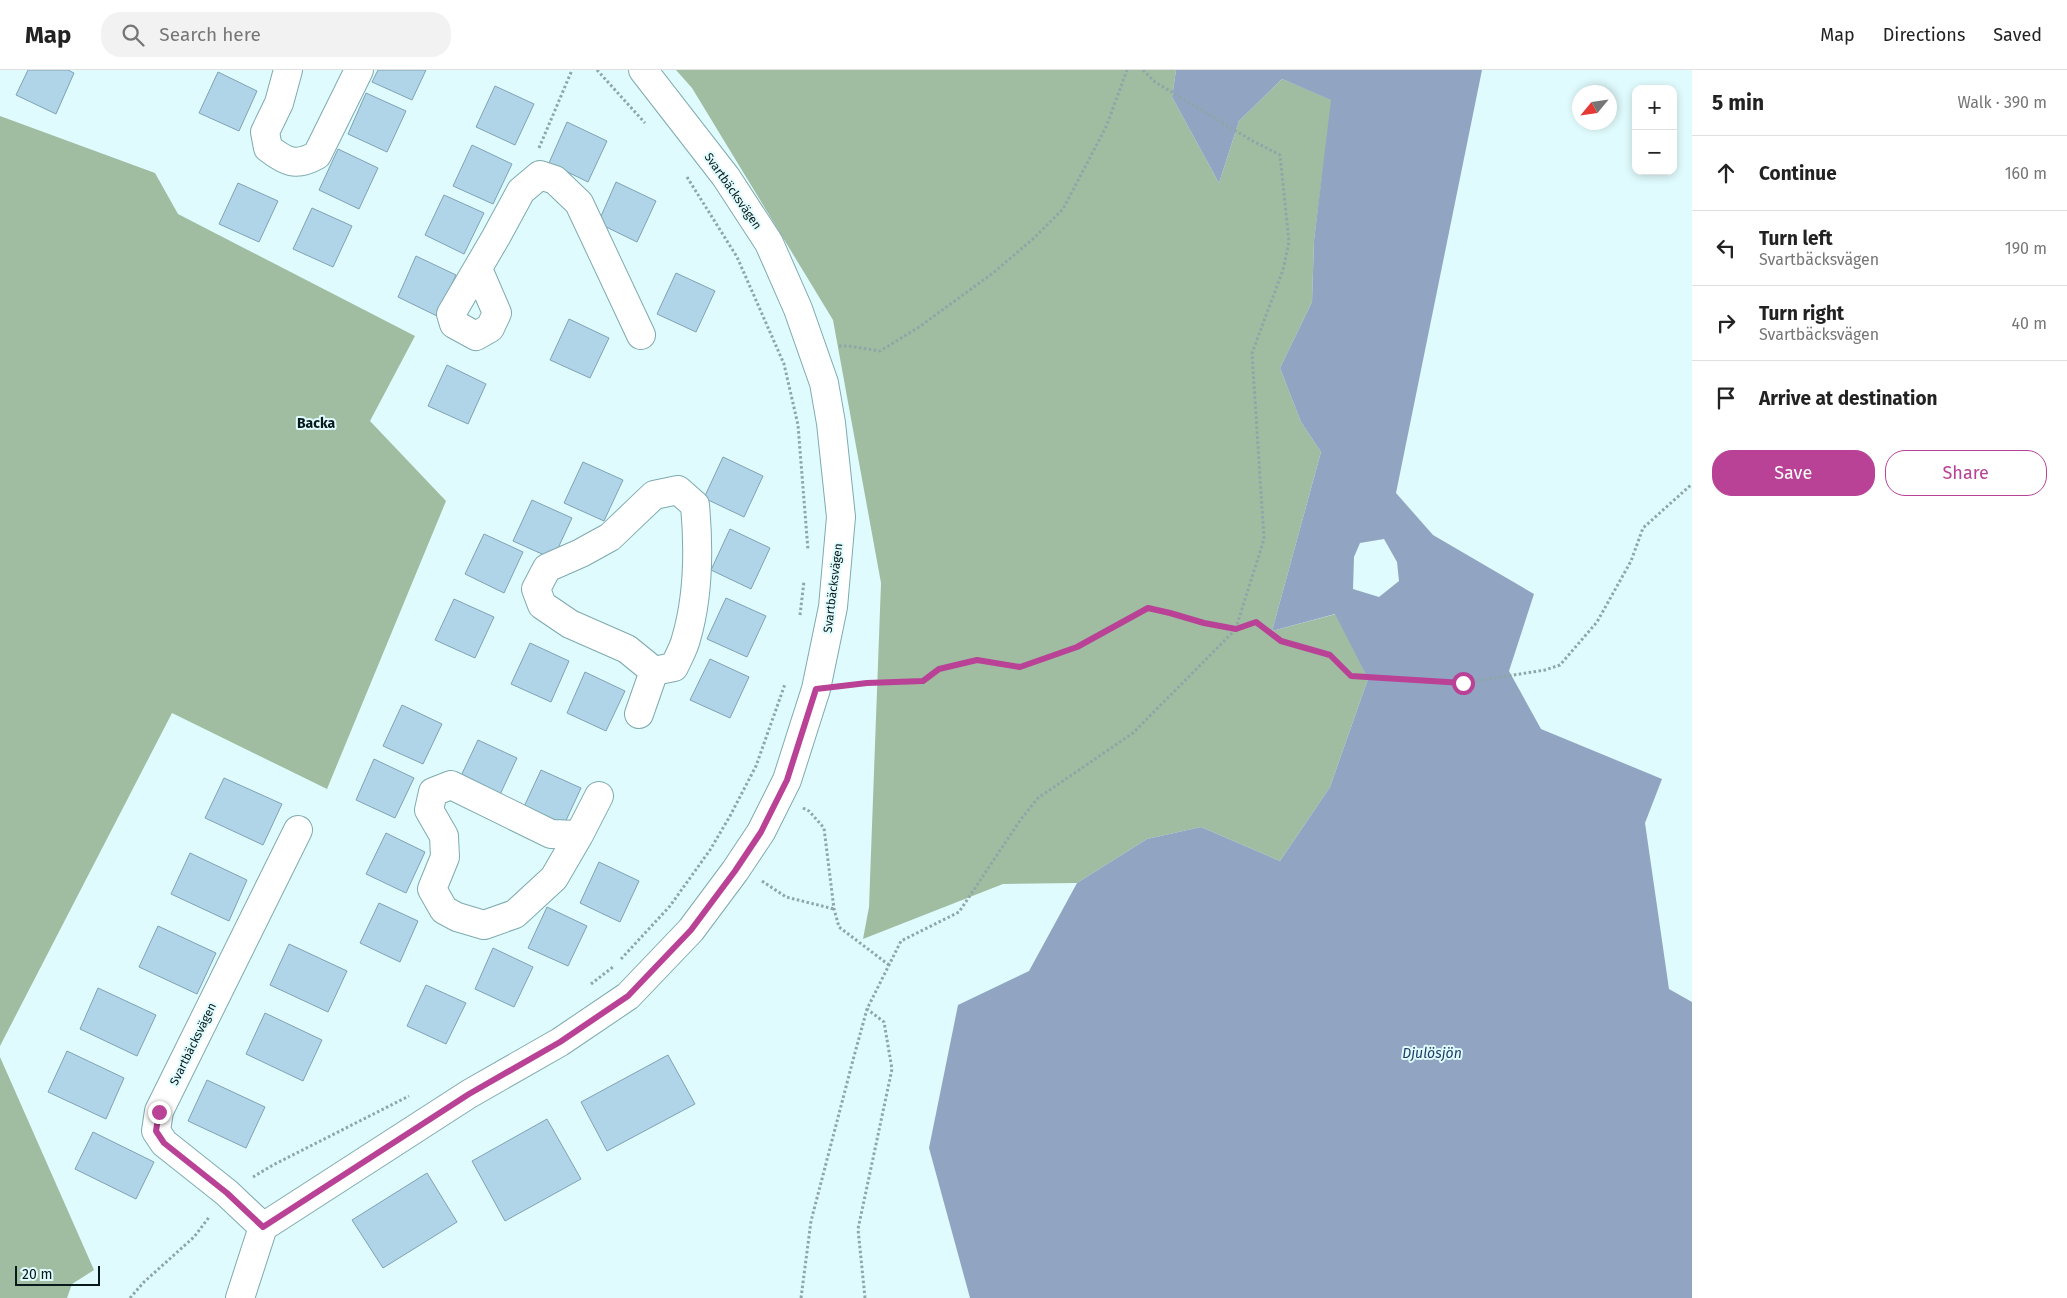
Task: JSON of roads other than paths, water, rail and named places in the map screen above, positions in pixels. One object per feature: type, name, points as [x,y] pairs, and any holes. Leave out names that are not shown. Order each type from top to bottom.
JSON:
[{"type":"street","points":[[288,70],[280,103],[265,132],[268,148],[284,161],[304,162],[317,155],[359,70]]},
{"type":"street","name":"Svartbäcksvägen","points":[[298,830],[159,1112],[156,1131],[164,1143],[227,1193],[263,1227],[469,1094],[560,1042],[628,996],[691,930],[761,832],[787,780],[816,689],[833,607],[841,517],[831,424],[824,383],[798,309],[769,243],[726,178],[643,70]]},
{"type":"street","points":[[478,269],[520,190],[540,175],[555,180],[579,203],[641,335]]},
{"type":"street","points":[[678,490],[695,505],[699,544],[693,605],[686,640],[674,666],[654,671],[627,648],[570,624],[542,605],[536,589],[547,568],[581,553],[610,537],[654,495],[678,490]]},
{"type":"street","points":[[639,714],[654,671]]},
{"type":"street","points":[[580,835],[551,834],[451,785],[433,792],[429,810],[444,836],[445,857],[432,889],[444,910],[457,917],[484,925],[515,914],[554,878],[580,835],[598,796]]},
{"type":"street","points":[[240,1298],[263,1227]]},
{"type":"water","name":"Djulösjön","points":[[1176,70],[1482,70],[1396,493],[1433,535],[1534,594],[1509,671],[1541,729],[1662,779],[1645,823],[1669,989],[1692,1002],[1692,1298],[970,1298],[929,1148],[958,1005],[1029,971],[1077,883],[1147,839],[1201,827],[1280,861],[1330,787],[1368,679],[1335,614],[1272,631],[1321,452],[1301,422],[1280,368],[1312,302],[1314,240],[1331,100],[1282,79],[1239,121],[1219,183],[1172,97]],"holes":[[[1384,539],[1397,562],[1399,581],[1379,597],[1353,589],[1354,557],[1360,543]]]},
{"type":"district","name":"Backa","points":[[316,423]]}]
